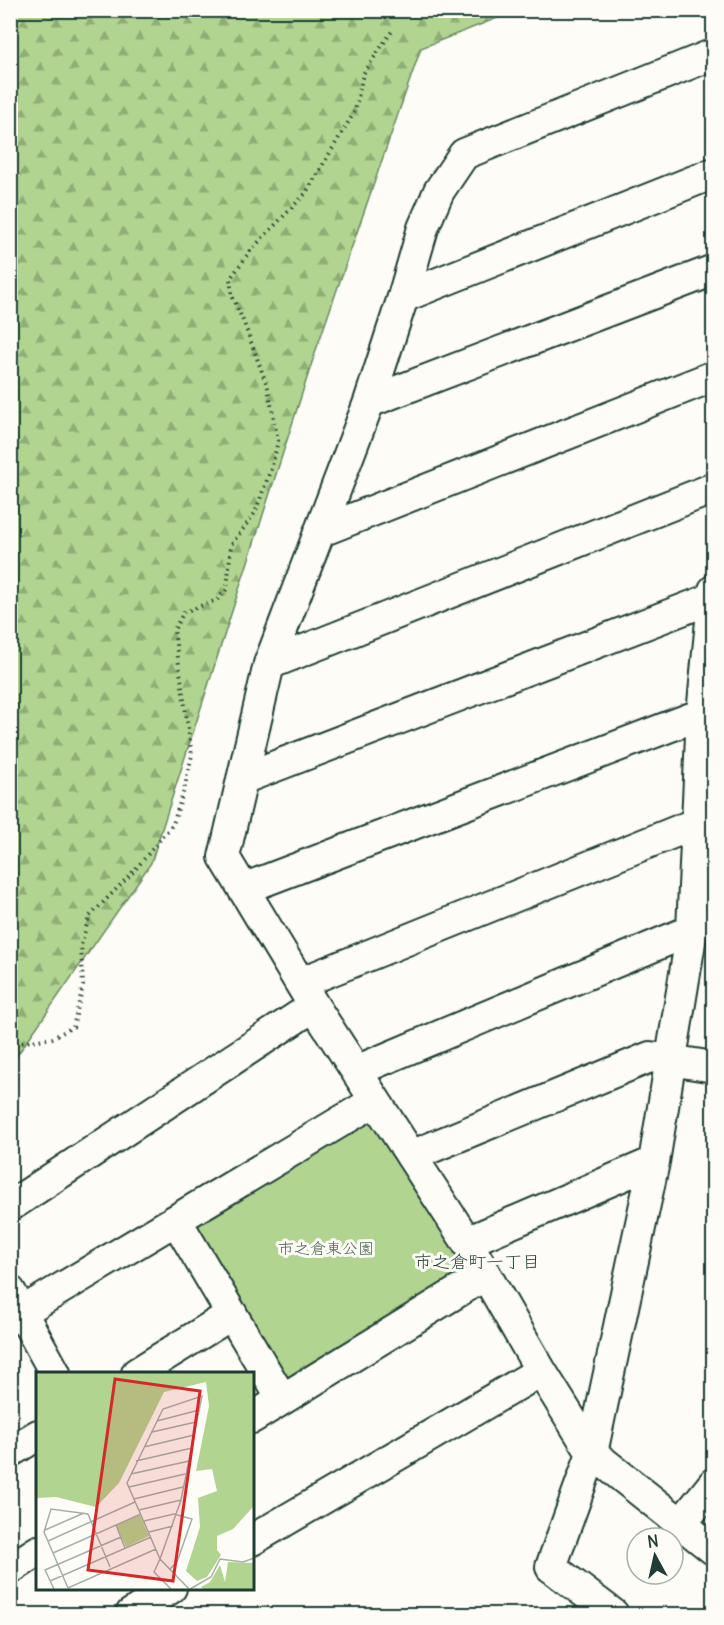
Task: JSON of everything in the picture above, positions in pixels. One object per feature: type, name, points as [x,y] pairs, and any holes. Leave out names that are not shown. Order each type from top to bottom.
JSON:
[{"type":"street","points":[[714,54],[464,154],[439,192],[423,228],[369,402],[269,664],[224,857],[307,994],[467,1242],[541,1371],[592,1453],[714,1550]]},
{"type":"street","points":[[403,297],[714,173]]},
{"type":"street","points":[[369,402],[714,270]]},
{"type":"street","points":[[320,532],[714,376]]},
{"type":"street","points":[[269,664],[714,488]]},
{"type":"street","points":[[613,1614],[551,1567],[592,1453],[654,1162],[692,930],[702,714],[714,590]]},
{"type":"street","points":[[242,779],[713,598]]},
{"type":"street","points":[[243,889],[702,714]]},
{"type":"street","points":[[10,1206],[307,994],[697,823]]},
{"type":"street","points":[[356,1071],[692,930]]},
{"type":"street","points":[[411,1156],[650,1057],[714,1067]]},
{"type":"street","points":[[54,1372],[14,1307],[176,1220],[375,1101]]},
{"type":"street","points":[[467,1242],[654,1162]]},
{"type":"street","points":[[176,1220],[282,1399]]},
{"type":"street","points":[[254,1417],[485,1275]]},
{"type":"street","points":[[139,1372],[232,1314]]},
{"type":"street","points":[[254,1539],[541,1371]]},
{"type":"street","points":[[10,1452],[36,1436]]},
{"type":"street","points":[[681,1524],[714,1483]]},
{"type":"street","points":[[10,1569],[36,1552]]},
{"type":"street","points":[[131,1614],[168,1589]]},
{"type":"path","points":[[10,1044],[52,1038],[73,1027],[83,986],[81,945],[89,917],[135,871],[173,824],[192,755],[174,630],[184,612],[217,600],[227,589],[231,545],[255,513],[272,466],[278,441],[267,388],[232,296],[231,279],[251,250],[306,193],[355,111],[363,74],[392,31]]},
{"type":"green space","points":[[11,10],[515,11],[421,48],[316,350],[151,863],[11,1064]]},
{"type":"green space","name":"市之倉東公園","points":[[367,1111],[469,1273],[289,1392],[182,1216]]},
{"type":"district","name":"市之倉町一丁目","points":[[477,1261]]}]
